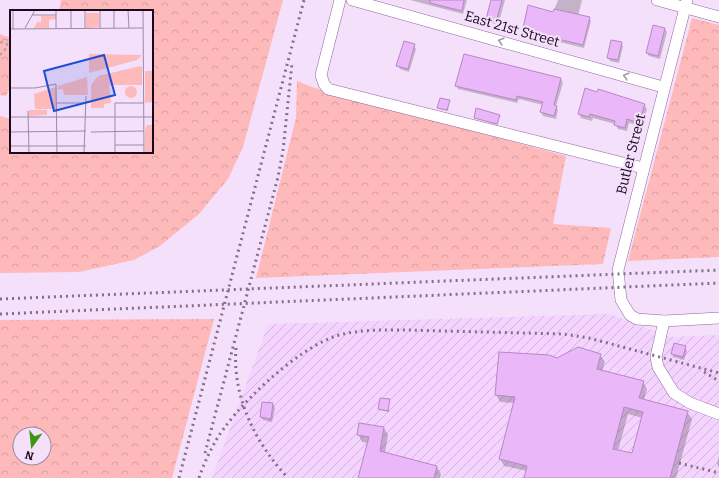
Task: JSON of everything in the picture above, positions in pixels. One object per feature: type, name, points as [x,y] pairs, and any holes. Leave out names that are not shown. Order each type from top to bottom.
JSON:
[{"type":"street","points":[[340,0],[321,75],[324,84],[328,89],[643,168]]},
{"type":"street","name":"East 21st Street","points":[[352,0],[664,87]]},
{"type":"street","points":[[657,0],[686,4],[719,16]]},
{"type":"street","name":"Butler Street","points":[[664,321],[637,319],[630,315],[621,300],[618,270],[686,4]]},
{"type":"street","points":[[719,318],[664,321],[656,357],[658,367],[674,393],[690,403],[719,414]]},
{"type":"path","points":[[0,42],[7,44],[7,47],[0,55]]},
{"type":"shaded area","points":[[610,314],[670,337],[719,335],[719,478],[212,478],[268,324]]},
{"type":"green space","points":[[61,0],[283,0],[243,147],[228,179],[199,214],[160,246],[134,260],[79,272],[0,273],[0,116],[10,119],[10,153],[153,153],[153,10],[59,10]]},
{"type":"green space","points":[[692,18],[719,25],[719,257],[628,261]]},
{"type":"green space","points":[[0,34],[10,38],[10,88],[6,96],[0,95]]},
{"type":"green space","points":[[297,81],[312,87],[566,156],[553,224],[611,228],[603,264],[256,278],[296,118]]},
{"type":"green space","points":[[214,319],[172,478],[0,478],[0,320]]},
{"type":"building","points":[[430,0],[464,0],[462,11],[430,3]]},
{"type":"building","points":[[491,0],[502,0],[496,22],[486,19]]},
{"type":"building","points":[[528,5],[553,12],[554,9],[590,17],[583,45],[533,33],[533,35],[522,33]]},
{"type":"building","points":[[653,25],[665,28],[658,56],[646,53]]},
{"type":"building","points":[[611,40],[622,42],[618,60],[607,58]]},
{"type":"building","points":[[404,41],[415,44],[408,69],[396,66]]},
{"type":"building","points":[[464,54],[561,78],[554,105],[557,106],[554,116],[540,112],[543,102],[517,96],[516,100],[455,86]]},
{"type":"building","points":[[585,88],[597,92],[598,89],[645,104],[639,123],[627,119],[625,128],[614,125],[615,121],[590,114],[589,117],[578,114]]},
{"type":"building","points":[[440,98],[450,100],[447,110],[437,108]]},
{"type":"building","points":[[476,108],[500,115],[497,124],[474,118]]},
{"type":"building","points":[[674,343],[686,346],[683,357],[671,354]]},
{"type":"building","points":[[578,347],[601,354],[597,369],[644,381],[639,398],[688,411],[670,478],[524,478],[527,466],[499,459],[515,397],[495,395],[499,352],[549,355],[557,358]],"holes":[[[624,407],[643,412],[632,453],[613,449]]]},
{"type":"building","points":[[380,398],[390,399],[388,411],[378,409]]},
{"type":"building","points":[[262,402],[273,403],[271,419],[260,417]]},
{"type":"building","points":[[359,423],[384,427],[380,451],[437,466],[434,478],[358,478],[369,437],[357,435]]},
{"type":"railway","points":[[179,478],[304,0]]},
{"type":"railway","points":[[205,453],[278,177],[283,151],[292,63]]},
{"type":"railway","points":[[0,299],[719,270]]},
{"type":"railway","points":[[0,314],[719,283]]},
{"type":"railway","points":[[199,478],[214,444],[235,414],[250,398],[266,382],[301,355],[318,344],[342,334],[370,330],[564,334],[589,338],[719,373]]},
{"type":"railway","points":[[236,348],[238,384],[248,419],[256,435],[276,465],[288,478]]},
{"type":"railway","points":[[704,372],[719,381]]},
{"type":"railway","points":[[679,463],[719,473]]}]
